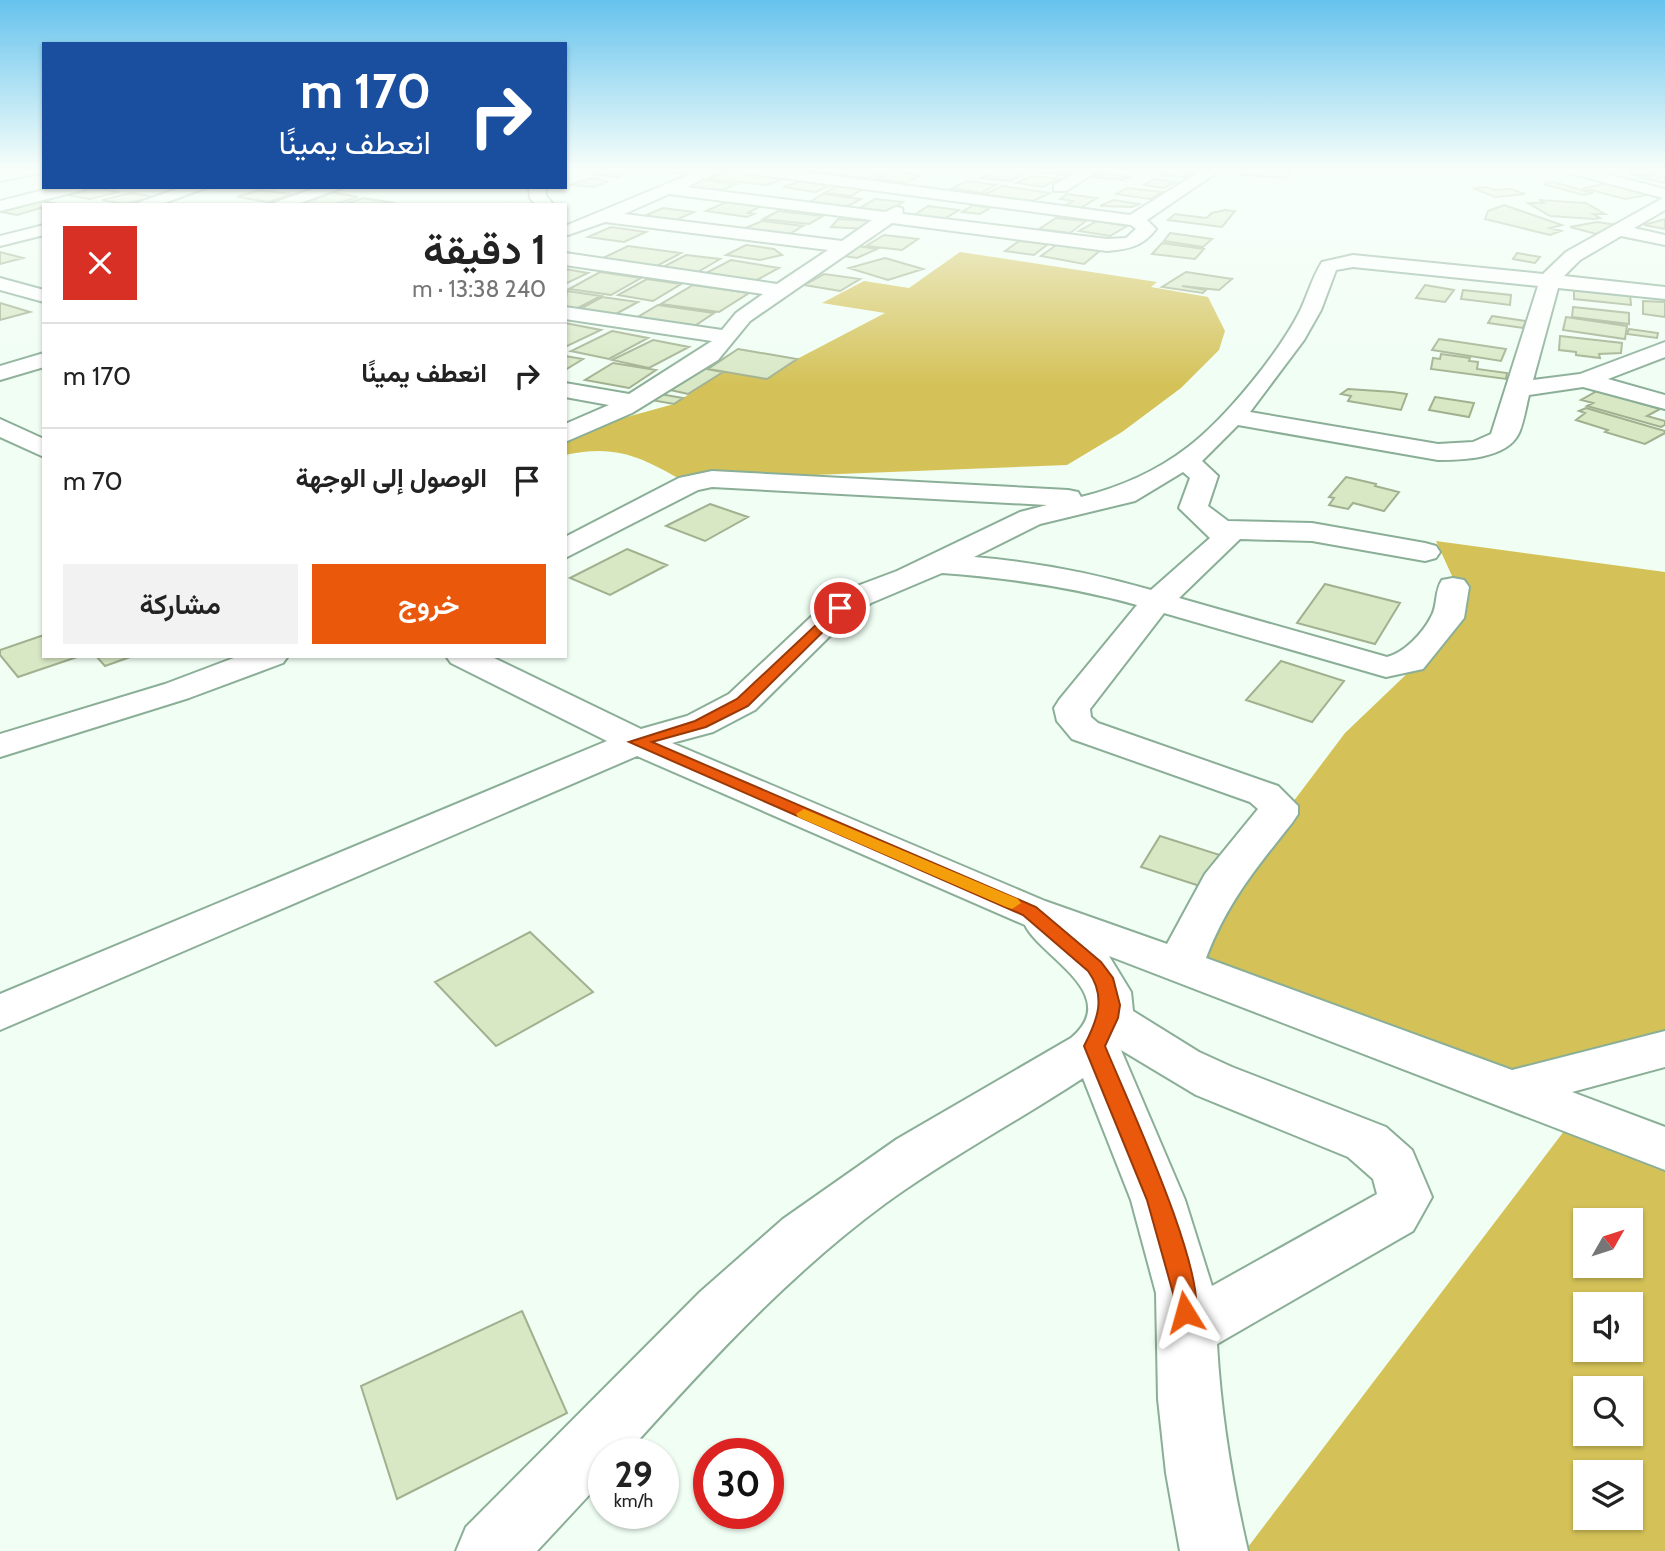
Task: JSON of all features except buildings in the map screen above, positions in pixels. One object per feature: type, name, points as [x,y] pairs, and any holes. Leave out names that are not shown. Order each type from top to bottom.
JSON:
[{"type":"street","points":[[793,240],[845,247]]},
{"type":"street","points":[[567,433],[633,402],[710,355],[743,317],[855,240]]},
{"type":"street","points":[[1069,240],[1117,246],[1134,240]]},
{"type":"street","points":[[1233,417],[1453,453],[1486,446],[1504,436],[1550,279],[1573,256],[1600,240]]},
{"type":"street","points":[[567,259],[780,291]]},
{"type":"street","points":[[0,1013],[637,742],[700,724],[731,710],[768,679],[840,608],[860,596],[938,564],[1030,518],[1131,492],[1185,460],[1212,440],[1233,417],[1293,340],[1311,310],[1320,282],[1329,266],[1368,262],[1665,293]]},
{"type":"street","points":[[0,284],[42,295]]},
{"type":"street","points":[[567,313],[726,337]]},
{"type":"street","points":[[1519,389],[1584,380],[1665,349]]},
{"type":"street","points":[[0,373],[42,361]]},
{"type":"street","points":[[1584,380],[1665,402]]},
{"type":"street","points":[[567,390],[633,402]]},
{"type":"street","points":[[0,427],[42,448]]},
{"type":"street","points":[[1181,965],[1195,929],[1220,884],[1278,814],[1278,806],[1264,794],[1099,737],[1075,723],[1072,708],[1158,600],[1226,540],[1221,530],[1192,508],[1204,476],[1185,460]]},
{"type":"street","points":[[567,548],[689,484],[712,479],[1105,500]]},
{"type":"street","points":[[1221,530],[1325,533],[1425,552]]},
{"type":"street","points":[[938,564],[1055,575],[1158,600],[1386,667],[1411,662],[1448,618],[1453,587]]},
{"type":"street","points":[[0,746],[177,691],[266,658]]},
{"type":"street","points":[[467,658],[637,742],[1030,911],[1512,1089],[1665,1149]]},
{"type":"street","points":[[1030,911],[1094,967],[1103,978],[1108,993],[1101,1032],[1158,1200],[1185,1293],[1198,1473],[1214,1551]]},
{"type":"street","points":[[1101,1032],[1367,1142],[1387,1156],[1401,1175],[1405,1197],[1394,1215],[1186,1331]]},
{"type":"street","points":[[490,1551],[550,1493],[737,1295],[802,1236],[930,1145],[1042,1081],[1101,1032]]},
{"type":"street","points":[[1512,1089],[1665,1049]]},
{"type":"shaded area","points":[[960,252],[1157,282],[1151,287],[1208,297],[1225,331],[1219,350],[1181,388],[1122,432],[1067,465],[712,479],[689,484],[658,467],[616,452],[567,455],[567,433],[674,404],[723,372],[768,379],[797,359],[885,313],[822,303],[864,281],[909,288]]},
{"type":"shaded area","points":[[1436,541],[1665,572],[1665,1049],[1512,1089],[1177,956],[1345,733],[1414,667],[1463,600]]},
{"type":"shaded area","points":[[1577,1114],[1665,1149],[1665,1551],[1245,1551]]},
{"type":"slow traffic","points":[[804,814],[1012,903]]},
{"type":"route","points":[[840,608],[742,702],[720,716],[700,724],[637,742],[1030,911],[1094,967],[1103,978],[1110,1005],[1108,1018],[1094,1046],[1158,1200],[1185,1293],[1185,1312]]}]
